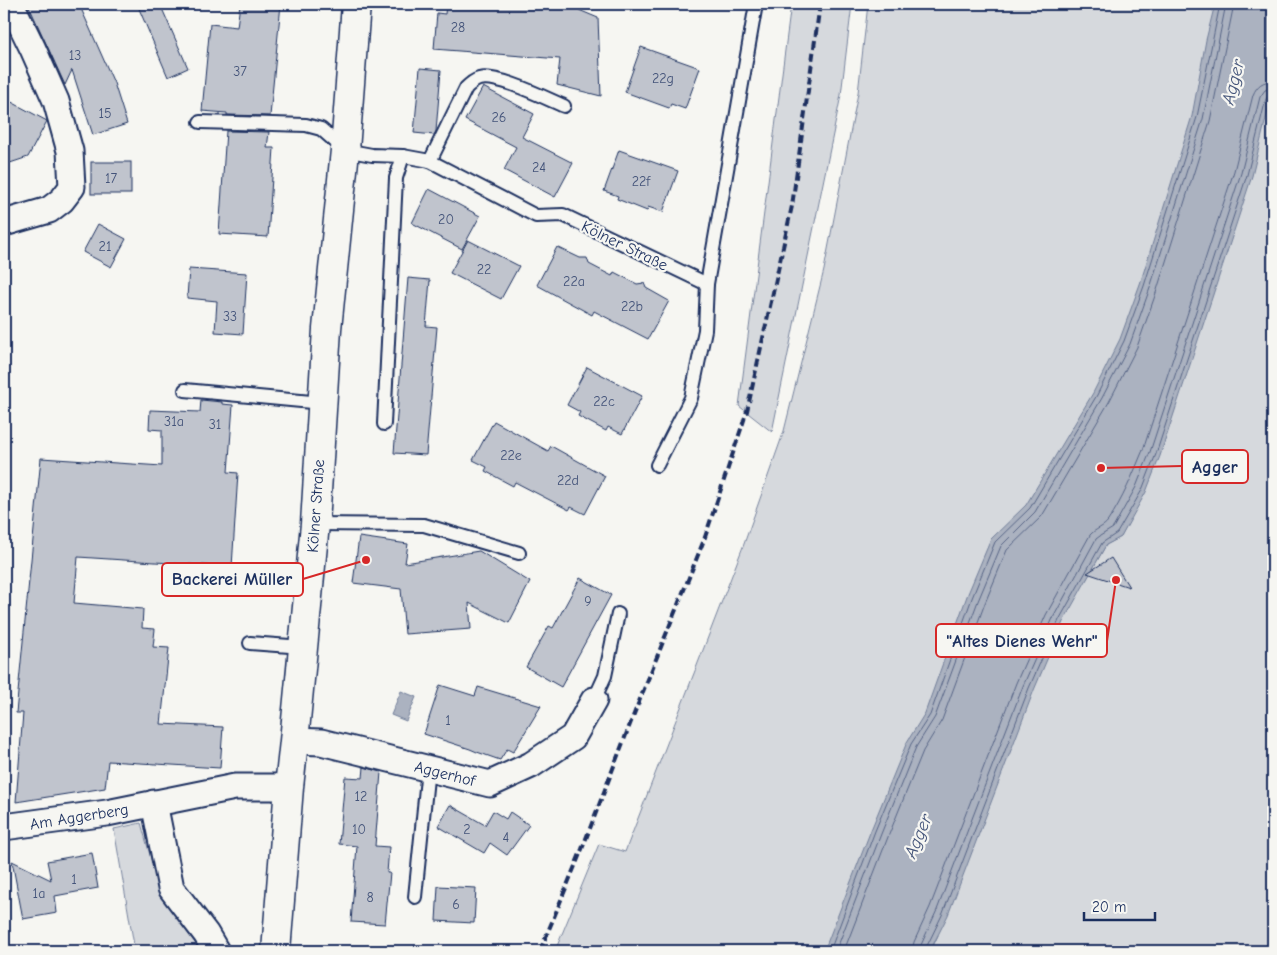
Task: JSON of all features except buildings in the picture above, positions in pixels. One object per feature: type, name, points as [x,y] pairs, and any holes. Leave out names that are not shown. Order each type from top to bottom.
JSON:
[{"type":"main road","name":"Kölner Straße","points":[[276,951],[289,788],[315,524],[327,329],[345,150],[356,4]]},
{"type":"street","points":[[4,223],[49,210],[62,200],[72,187],[70,151],[56,101],[11,4]]},
{"type":"street","name":"Aggerhof","points":[[294,741],[321,742],[490,784],[531,765],[573,737],[594,700]]},
{"type":"street","name":"Am Aggerberg","points":[[4,827],[106,813],[235,787],[289,788]]},
{"type":"street","points":[[154,803],[171,888],[206,934],[216,951]]},
{"type":"lane","points":[[657,465],[691,398],[705,330],[707,284],[756,4]]},
{"type":"lane","points":[[430,161],[466,88],[473,82],[481,79],[506,82],[564,106]]},
{"type":"lane","points":[[200,122],[306,125],[321,128],[345,150]]},
{"type":"lane","name":"Kölner Straße","points":[[345,150],[430,161],[536,216],[563,215],[707,284]]},
{"type":"lane","points":[[384,424],[396,178],[403,156]]},
{"type":"lane","points":[[185,390],[322,403]]},
{"type":"lane","points":[[315,524],[424,525],[519,553]]},
{"type":"lane","points":[[594,700],[605,676],[618,614]]},
{"type":"lane","points":[[250,644],[303,647]]},
{"type":"lane","points":[[415,896],[428,768]]},
{"type":"shaded area","points":[[791,4],[852,4],[841,95],[772,432],[739,406]]},
{"type":"shaded area","points":[[868,4],[1273,4],[1273,951],[931,951],[938,935],[930,951],[555,951],[599,844],[625,852],[744,544],[784,431],[824,270],[858,93]],"holes":[[[1126,527],[1121,537],[1106,545],[1086,580],[1104,546]]]},
{"type":"shaded area","points":[[141,823],[162,898],[201,951],[135,951],[114,829]]},
{"type":"water","name":"Agger","points":[[1215,4],[1273,4],[1273,90],[1252,176],[1160,456],[1146,492],[1121,537],[1106,545],[1063,622],[1034,690],[948,915],[930,951],[824,951],[907,742],[925,713],[967,596],[991,539],[1026,505],[1093,393],[1120,339],[1140,284],[1192,116],[1206,40]]},
{"type":"water","points":[[401,691],[416,697],[406,721],[391,715]]},
{"type":"railway","points":[[540,951],[704,540],[747,411],[792,206],[820,4]]},
{"type":"place","name":"Agger","points":[[1101,468]]},
{"type":"place","name":"Backerei Müller","points":[[366,560]]},
{"type":"place","name":"\"Altes Dienes Wehr\"","points":[[1116,580]]}]
